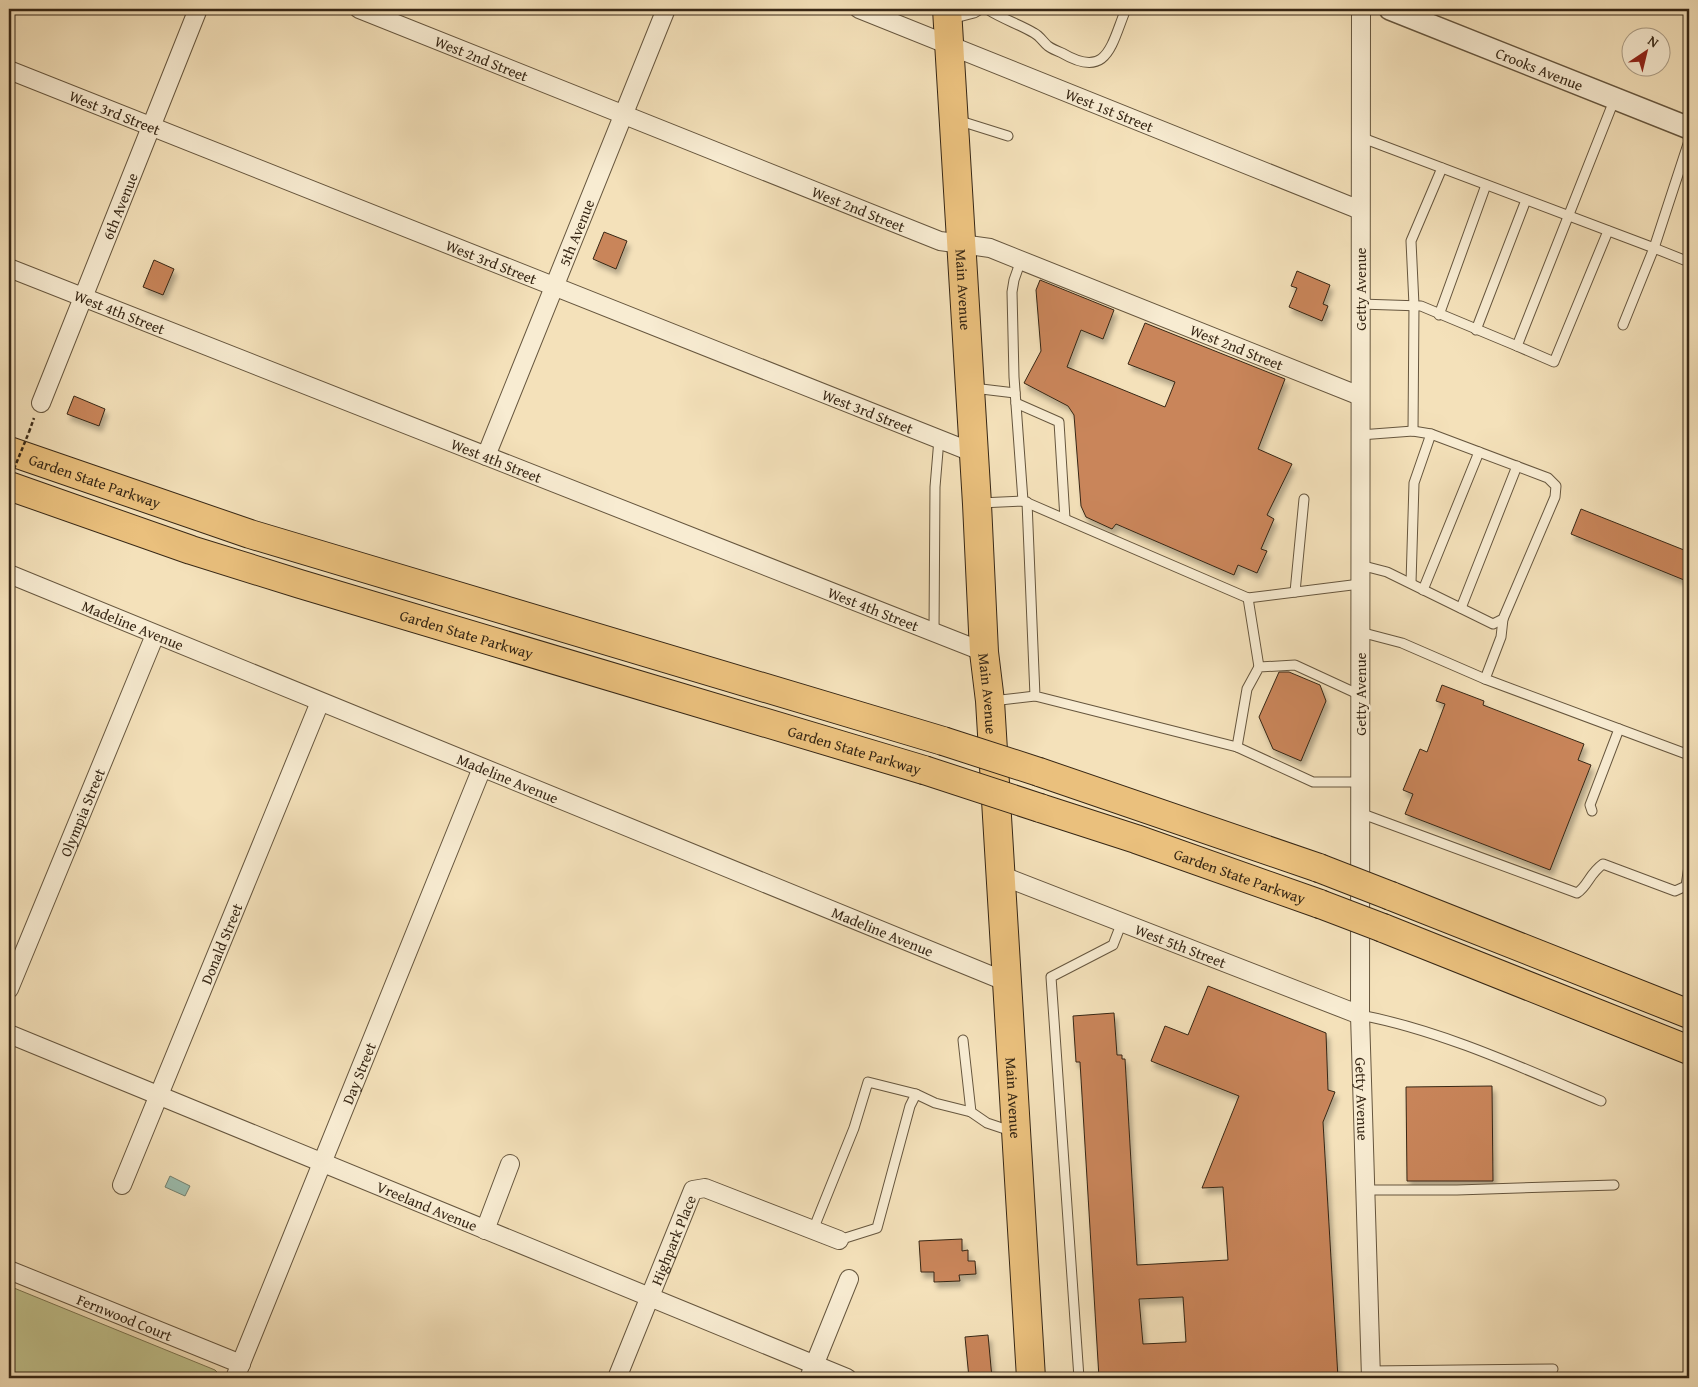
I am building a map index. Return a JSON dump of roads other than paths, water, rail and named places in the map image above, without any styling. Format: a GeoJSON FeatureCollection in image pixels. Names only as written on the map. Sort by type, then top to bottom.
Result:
{"type":"FeatureCollection","features":[{"type":"Feature","properties":{"kind":"main road","name":"Main Avenue"},"geometry":{"type":"LineString","coordinates":[[948,25],[978,504],[984,652],[990,701],[1031,1378]]}},
{"type":"Feature","properties":{"kind":"main road","name":"Garden State Parkway"},"geometry":{"type":"LineString","coordinates":[[9,451],[250,534],[943,741],[1039,772],[1319,868],[1684,1012]]}},
{"type":"Feature","properties":{"kind":"main road","name":"Garden State Parkway"},"geometry":{"type":"LineString","coordinates":[[9,486],[191,550],[924,770],[1145,842],[1383,928],[1683,1048]]}},
{"type":"Feature","properties":{"kind":"street","name":"6th Avenue"},"geometry":{"type":"LineString","coordinates":[[40,403],[198,9]]}},
{"type":"Feature","properties":{"kind":"street","name":"West 2nd Street"},"geometry":{"type":"LineString","coordinates":[[360,9],[940,241],[990,248],[1360,396]]}},
{"type":"Feature","properties":{"kind":"street","name":"5th Avenue"},"geometry":{"type":"LineString","coordinates":[[486,456],[666,9]]}},
{"type":"Feature","properties":{"kind":"street","name":"West 1st Street"},"geometry":{"type":"LineString","coordinates":[[859,9],[948,25],[1360,210]]}},
{"type":"Feature","properties":{"kind":"street","name":"Getty Avenue"},"geometry":{"type":"LineString","coordinates":[[1361,9],[1360,1015],[1371,1375]]}},
{"type":"Feature","properties":{"kind":"street","name":"Crooks Avenue"},"geometry":{"type":"LineString","coordinates":[[1390,9],[1689,128]]}},
{"type":"Feature","properties":{"kind":"street","name":"West 3rd Street"},"geometry":{"type":"LineString","coordinates":[[9,70],[974,453]]}},
{"type":"Feature","properties":{"kind":"street","name":"West 4th Street"},"geometry":{"type":"LineString","coordinates":[[9,268],[984,652]]}},
{"type":"Feature","properties":{"kind":"street","name":"Madeline Avenue"},"geometry":{"type":"LineString","coordinates":[[9,574],[1007,982]]}},
{"type":"Feature","properties":{"kind":"street","name":"Olympia Street"},"geometry":{"type":"LineString","coordinates":[[9,989],[155,635]]}},
{"type":"Feature","properties":{"kind":"street","name":"Donald Street"},"geometry":{"type":"LineString","coordinates":[[122,1185],[320,702]]}},
{"type":"Feature","properties":{"kind":"street","name":"Day Street"},"geometry":{"type":"LineString","coordinates":[[238,1371],[324,1164],[482,768]]}},
{"type":"Feature","properties":{"kind":"street","name":"West 5th Street"},"geometry":{"type":"LineString","coordinates":[[1000,875],[1360,1015]]}},
{"type":"Feature","properties":{"kind":"street","name":"Vreeland Avenue"},"geometry":{"type":"LineString","coordinates":[[9,1034],[650,1298],[811,1372],[847,1378]]}},
{"type":"Feature","properties":{"kind":"street"},"geometry":{"type":"LineString","coordinates":[[485,1230],[510,1164]]}},
{"type":"Feature","properties":{"kind":"street","name":"Highpark Place"},"geometry":{"type":"LineString","coordinates":[[617,1378],[694,1190],[705,1188],[838,1240]]}},
{"type":"Feature","properties":{"kind":"street","name":"Fernwood Court"},"geometry":{"type":"LineString","coordinates":[[9,1270],[238,1371]]}},
{"type":"Feature","properties":{"kind":"street"},"geometry":{"type":"LineString","coordinates":[[811,1372],[849,1279]]}},
{"type":"Feature","properties":{"kind":"lane"},"geometry":{"type":"LineString","coordinates":[[948,25],[981,9]]}},
{"type":"Feature","properties":{"kind":"lane"},"geometry":{"type":"LineString","coordinates":[[986,9],[1002,19],[1035,33],[1048,46],[1075,62],[1088,64],[1100,60],[1109,48],[1126,9]]}},
{"type":"Feature","properties":{"kind":"lane"},"geometry":{"type":"LineString","coordinates":[[1517,346],[1614,98]]}},
{"type":"Feature","properties":{"kind":"lane"},"geometry":{"type":"LineString","coordinates":[[954,120],[1008,136]]}},
{"type":"Feature","properties":{"kind":"lane"},"geometry":{"type":"LineString","coordinates":[[1360,137],[1689,262]]}},
{"type":"Feature","properties":{"kind":"lane"},"geometry":{"type":"LineString","coordinates":[[1623,325],[1654,248],[1689,141]]}},
{"type":"Feature","properties":{"kind":"lane"},"geometry":{"type":"LineString","coordinates":[[1413,431],[1414,306],[1410,241],[1442,168]]}},
{"type":"Feature","properties":{"kind":"lane"},"geometry":{"type":"LineString","coordinates":[[1439,315],[1486,185]]}},
{"type":"Feature","properties":{"kind":"lane"},"geometry":{"type":"LineString","coordinates":[[1476,330],[1526,200]]}},
{"type":"Feature","properties":{"kind":"lane"},"geometry":{"type":"LineString","coordinates":[[1360,304],[1414,306],[1554,362],[1608,231]]}},
{"type":"Feature","properties":{"kind":"lane"},"geometry":{"type":"LineString","coordinates":[[1021,260],[1012,292],[1016,398],[1025,501],[1035,696]]}},
{"type":"Feature","properties":{"kind":"lane"},"geometry":{"type":"LineString","coordinates":[[970,387],[1016,398],[1059,422],[1065,519]]}},
{"type":"Feature","properties":{"kind":"lane"},"geometry":{"type":"LineString","coordinates":[[1360,435],[1413,431],[1431,434],[1548,478],[1556,486],[1555,498],[1503,619],[1501,637],[1485,680]]}},
{"type":"Feature","properties":{"kind":"lane"},"geometry":{"type":"LineString","coordinates":[[1412,584],[1414,483],[1431,434]]}},
{"type":"Feature","properties":{"kind":"lane"},"geometry":{"type":"LineString","coordinates":[[934,632],[935,487],[938,439]]}},
{"type":"Feature","properties":{"kind":"lane"},"geometry":{"type":"LineString","coordinates":[[1423,590],[1479,452]]}},
{"type":"Feature","properties":{"kind":"lane"},"geometry":{"type":"LineString","coordinates":[[1461,608],[1517,466]]}},
{"type":"Feature","properties":{"kind":"lane"},"geometry":{"type":"LineString","coordinates":[[1295,592],[1304,499]]}},
{"type":"Feature","properties":{"kind":"lane"},"geometry":{"type":"LineString","coordinates":[[978,504],[1025,501],[1248,598],[1360,584]]}},
{"type":"Feature","properties":{"kind":"lane"},"geometry":{"type":"LineString","coordinates":[[1360,565],[1387,572],[1492,624],[1503,619]]}},
{"type":"Feature","properties":{"kind":"lane"},"geometry":{"type":"LineString","coordinates":[[1237,746],[1248,688],[1259,667],[1248,598]]}},
{"type":"Feature","properties":{"kind":"lane"},"geometry":{"type":"LineString","coordinates":[[1360,632],[1402,643],[1485,680],[1689,755]]}},
{"type":"Feature","properties":{"kind":"lane"},"geometry":{"type":"LineString","coordinates":[[1259,667],[1295,665],[1360,695]]}},
{"type":"Feature","properties":{"kind":"lane"},"geometry":{"type":"LineString","coordinates":[[990,701],[1035,696],[1237,746],[1313,782],[1360,782]]}},
{"type":"Feature","properties":{"kind":"lane"},"geometry":{"type":"LineString","coordinates":[[1592,812],[1590,805],[1619,729]]}},
{"type":"Feature","properties":{"kind":"lane"},"geometry":{"type":"LineString","coordinates":[[1360,814],[1577,893],[1584,889],[1588,878],[1603,864],[1675,891],[1686,886],[1689,866]]}},
{"type":"Feature","properties":{"kind":"lane"},"geometry":{"type":"LineString","coordinates":[[1079,1378],[1051,977],[1113,945],[1122,922]]}},
{"type":"Feature","properties":{"kind":"lane"},"geometry":{"type":"LineString","coordinates":[[1360,1015],[1392,1021],[1449,1041],[1600,1101]]}},
{"type":"Feature","properties":{"kind":"lane"},"geometry":{"type":"LineString","coordinates":[[963,1040],[971,1112]]}},
{"type":"Feature","properties":{"kind":"lane"},"geometry":{"type":"LineString","coordinates":[[813,1230],[854,1128],[868,1082],[916,1094],[936,1103],[971,1112],[986,1123],[1016,1133]]}},
{"type":"Feature","properties":{"kind":"lane"},"geometry":{"type":"LineString","coordinates":[[838,1240],[876,1228],[910,1106],[916,1094]]}},
{"type":"Feature","properties":{"kind":"lane"},"geometry":{"type":"LineString","coordinates":[[1364,1190],[1457,1190],[1614,1184]]}},
{"type":"Feature","properties":{"kind":"lane"},"geometry":{"type":"LineString","coordinates":[[1371,1375],[1553,1369]]}}]}
